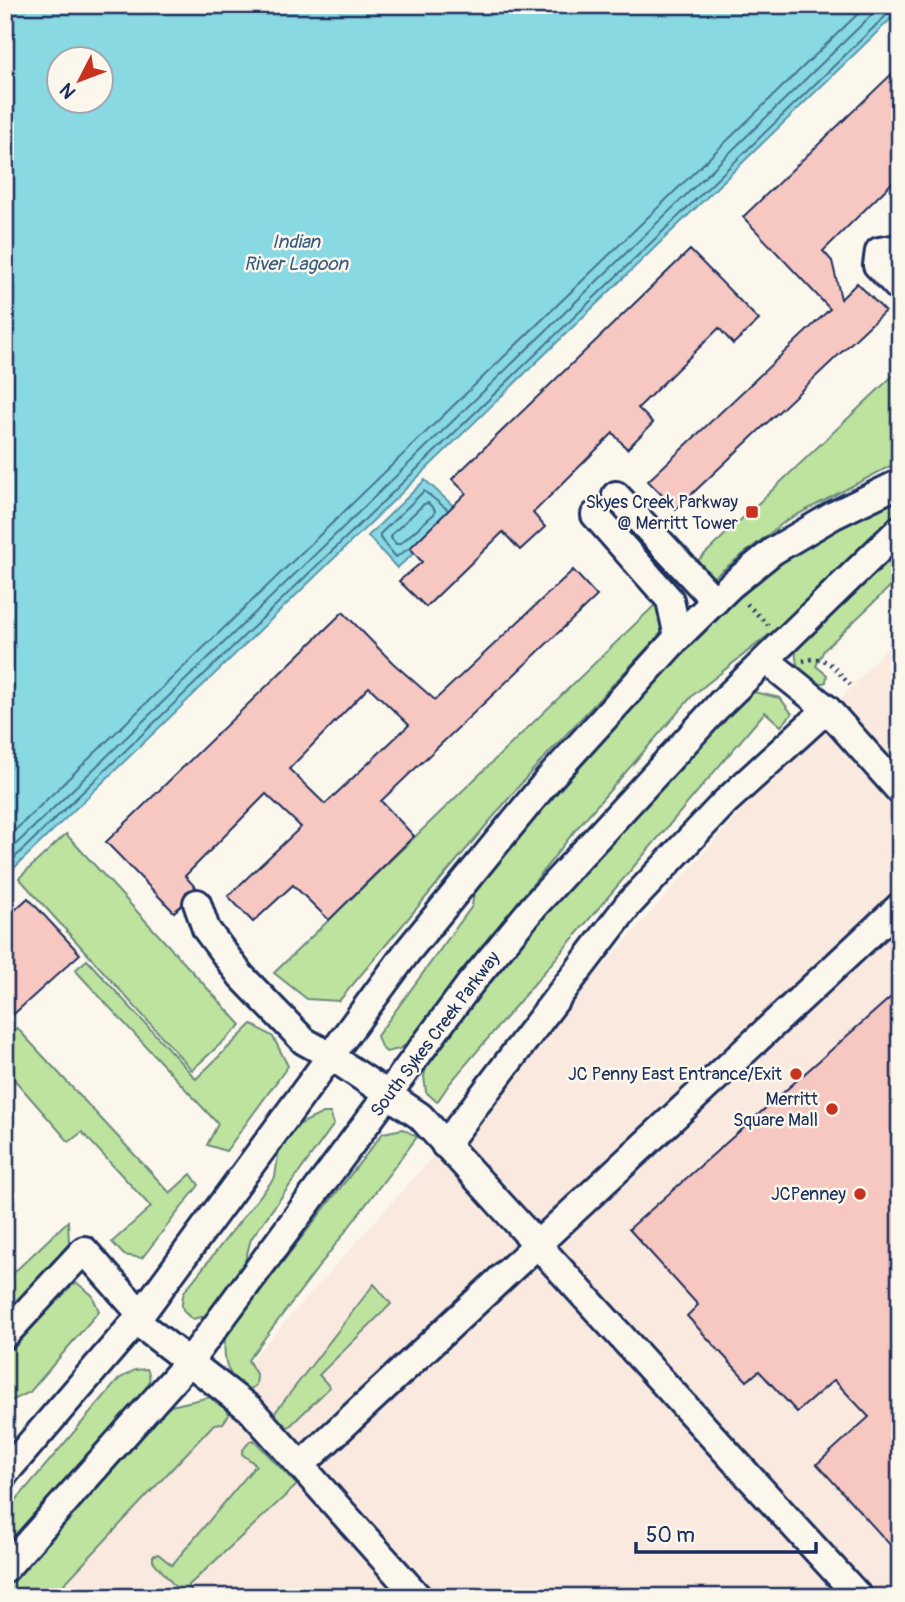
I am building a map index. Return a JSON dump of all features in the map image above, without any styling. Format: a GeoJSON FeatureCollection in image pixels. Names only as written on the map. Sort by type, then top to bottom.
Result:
{"type":"FeatureCollection","features":[{"type":"Feature","properties":{"kind":"street"},"geometry":{"type":"LineString","coordinates":[[884,251],[877,265],[900,289]]}},
{"type":"Feature","properties":{"kind":"street"},"geometry":{"type":"LineString","coordinates":[[5,1474],[138,1318],[407,951],[547,780],[722,593],[773,551],[834,515],[900,483]]}},
{"type":"Feature","properties":{"kind":"street"},"geometry":{"type":"LineString","coordinates":[[616,495],[722,593]]}},
{"type":"Feature","properties":{"kind":"street"},"geometry":{"type":"LineString","coordinates":[[595,515],[670,600],[678,637]]}},
{"type":"Feature","properties":{"kind":"street","name":"South Sykes Creek Parkway"},"geometry":{"type":"LineString","coordinates":[[5,1569],[189,1362],[470,984],[535,905],[720,704],[900,529]]}},
{"type":"Feature","properties":{"kind":"street"},"geometry":{"type":"LineString","coordinates":[[775,651],[900,791]]}},
{"type":"Feature","properties":{"kind":"street"},"geometry":{"type":"LineString","coordinates":[[445,1145],[628,905],[724,803],[827,709]]}},
{"type":"Feature","properties":{"kind":"street"},"geometry":{"type":"LineString","coordinates":[[197,903],[206,929],[231,965],[304,1041],[420,1116],[859,1597]]}},
{"type":"Feature","properties":{"kind":"street"},"geometry":{"type":"LineString","coordinates":[[301,1465],[900,906]]}},
{"type":"Feature","properties":{"kind":"street"},"geometry":{"type":"LineString","coordinates":[[5,1335],[84,1250],[138,1318],[250,1409],[418,1597]]}},
{"type":"Feature","properties":{"kind":"path"},"geometry":{"type":"LineString","coordinates":[[722,593],[775,651],[802,661],[816,657],[825,660],[850,685]]}},
{"type":"Feature","properties":{"kind":"shaded area"},"geometry":{"type":"Polygon","coordinates":[[[900,633],[900,1597],[35,1597],[236,1377],[900,633]]]}},
{"type":"Feature","properties":{"kind":"green space"},"geometry":{"type":"Polygon","coordinates":[[[900,369],[900,461],[787,520],[706,583],[691,567],[900,369]]]}},
{"type":"Feature","properties":{"kind":"green space"},"geometry":{"type":"Polygon","coordinates":[[[900,496],[900,513],[796,613],[693,695],[577,828],[407,1044],[386,1052],[377,1036],[472,906],[475,885],[676,660],[759,578],[844,523],[900,496]]]}},
{"type":"Feature","properties":{"kind":"green space"},"geometry":{"type":"Polygon","coordinates":[[[900,537],[900,577],[824,650],[816,666],[827,675],[826,682],[818,685],[811,681],[798,667],[797,640],[900,537]]]}},
{"type":"Feature","properties":{"kind":"green space"},"geometry":{"type":"Polygon","coordinates":[[[659,601],[664,630],[530,773],[339,1001],[307,999],[274,973],[659,601]]]}},
{"type":"Feature","properties":{"kind":"green space"},"geometry":{"type":"Polygon","coordinates":[[[754,692],[780,698],[792,714],[781,726],[765,712],[450,1083],[437,1102],[426,1092],[424,1076],[427,1064],[489,979],[601,843],[744,697],[754,692]]]}},
{"type":"Feature","properties":{"kind":"green space"},"geometry":{"type":"Polygon","coordinates":[[[66,834],[241,1025],[192,1070],[19,878],[66,834]]]}},
{"type":"Feature","properties":{"kind":"green space"},"geometry":{"type":"Polygon","coordinates":[[[87,960],[196,1079],[252,1024],[273,1037],[288,1066],[226,1151],[207,1145],[218,1124],[75,970],[87,960]]]}},
{"type":"Feature","properties":{"kind":"green space"},"geometry":{"type":"Polygon","coordinates":[[[17,1028],[170,1193],[191,1174],[199,1185],[142,1258],[124,1255],[112,1242],[151,1207],[82,1132],[69,1142],[5,1069],[5,1039],[17,1028]]]}},
{"type":"Feature","properties":{"kind":"green space"},"geometry":{"type":"Polygon","coordinates":[[[323,1113],[330,1113],[334,1124],[251,1239],[242,1272],[205,1316],[193,1319],[182,1308],[184,1292],[275,1177],[279,1150],[292,1128],[323,1113]]]}},
{"type":"Feature","properties":{"kind":"green space"},"geometry":{"type":"Polygon","coordinates":[[[403,1129],[417,1137],[248,1360],[257,1376],[256,1385],[249,1390],[241,1386],[228,1368],[225,1336],[383,1133],[403,1129]]]}},
{"type":"Feature","properties":{"kind":"green space"},"geometry":{"type":"Polygon","coordinates":[[[68,1221],[69,1244],[5,1315],[5,1281],[68,1221]]]}},
{"type":"Feature","properties":{"kind":"green space"},"geometry":{"type":"Polygon","coordinates":[[[77,1283],[92,1295],[99,1311],[30,1392],[5,1404],[5,1353],[62,1288],[77,1283]]]}},
{"type":"Feature","properties":{"kind":"green space"},"geometry":{"type":"Polygon","coordinates":[[[374,1284],[391,1304],[319,1375],[330,1387],[290,1426],[281,1428],[272,1419],[274,1414],[374,1284]]]}},
{"type":"Feature","properties":{"kind":"green space"},"geometry":{"type":"Polygon","coordinates":[[[147,1369],[149,1381],[139,1401],[5,1550],[5,1513],[119,1379],[135,1370],[147,1369]]]}},
{"type":"Feature","properties":{"kind":"green space"},"geometry":{"type":"Polygon","coordinates":[[[210,1397],[228,1411],[229,1415],[223,1423],[214,1424],[52,1597],[5,1597],[5,1587],[67,1522],[165,1411],[171,1406],[210,1397]]]}},
{"type":"Feature","properties":{"kind":"green space"},"geometry":{"type":"Polygon","coordinates":[[[254,1440],[297,1485],[188,1586],[196,1597],[184,1597],[153,1561],[153,1556],[158,1554],[172,1565],[256,1465],[242,1454],[250,1441],[254,1440]]]}},
{"type":"Feature","properties":{"kind":"water","name":"Indian River Lagoon"},"geometry":{"type":"Polygon","coordinates":[[[5,5],[900,5],[900,10],[5,877],[5,5]]]}},
{"type":"Feature","properties":{"kind":"water"},"geometry":{"type":"Polygon","coordinates":[[[425,480],[460,512],[397,568],[368,536],[425,480]]]}},
{"type":"Feature","properties":{"kind":"building"},"geometry":{"type":"Polygon","coordinates":[[[900,66],[900,175],[823,251],[832,261],[841,299],[857,283],[885,311],[676,509],[648,481],[830,309],[743,217],[900,66]]]}},
{"type":"Feature","properties":{"kind":"building"},"geometry":{"type":"Polygon","coordinates":[[[690,250],[759,320],[733,344],[719,328],[638,408],[653,423],[627,449],[613,433],[533,513],[545,527],[520,550],[503,532],[426,607],[399,581],[422,562],[410,548],[466,493],[452,479],[690,250]]]}},
{"type":"Feature","properties":{"kind":"building"},"geometry":{"type":"Polygon","coordinates":[[[573,570],[597,596],[381,801],[414,836],[329,920],[293,885],[253,922],[228,896],[301,827],[266,794],[185,876],[196,888],[186,892],[182,905],[174,912],[106,842],[343,612],[393,663],[435,700],[573,570]],[[369,687],[289,769],[325,804],[409,725],[369,687]]]}},
{"type":"Feature","properties":{"kind":"building"},"geometry":{"type":"Polygon","coordinates":[[[28,898],[80,954],[5,1022],[5,919],[28,898]]]}},
{"type":"Feature","properties":{"kind":"building","name":"Merritt Square Mall"},"geometry":{"type":"Polygon","coordinates":[[[900,989],[900,1556],[817,1464],[869,1417],[834,1380],[797,1412],[759,1371],[747,1381],[687,1316],[698,1305],[629,1229],[900,989]]]}},
{"type":"Feature","properties":{"kind":"place","name":"Skyes Creek Parkway @ Merritt Tower"},"geometry":{"type":"Point","coordinates":[752,512]}},
{"type":"Feature","properties":{"kind":"place","name":"JC Penny East Entrance/Exit"},"geometry":{"type":"Point","coordinates":[796,1074]}},
{"type":"Feature","properties":{"kind":"place","name":"Merritt Square Mall"},"geometry":{"type":"Point","coordinates":[832,1109]}},
{"type":"Feature","properties":{"kind":"place","name":"JCPenney"},"geometry":{"type":"Point","coordinates":[860,1194]}}]}
